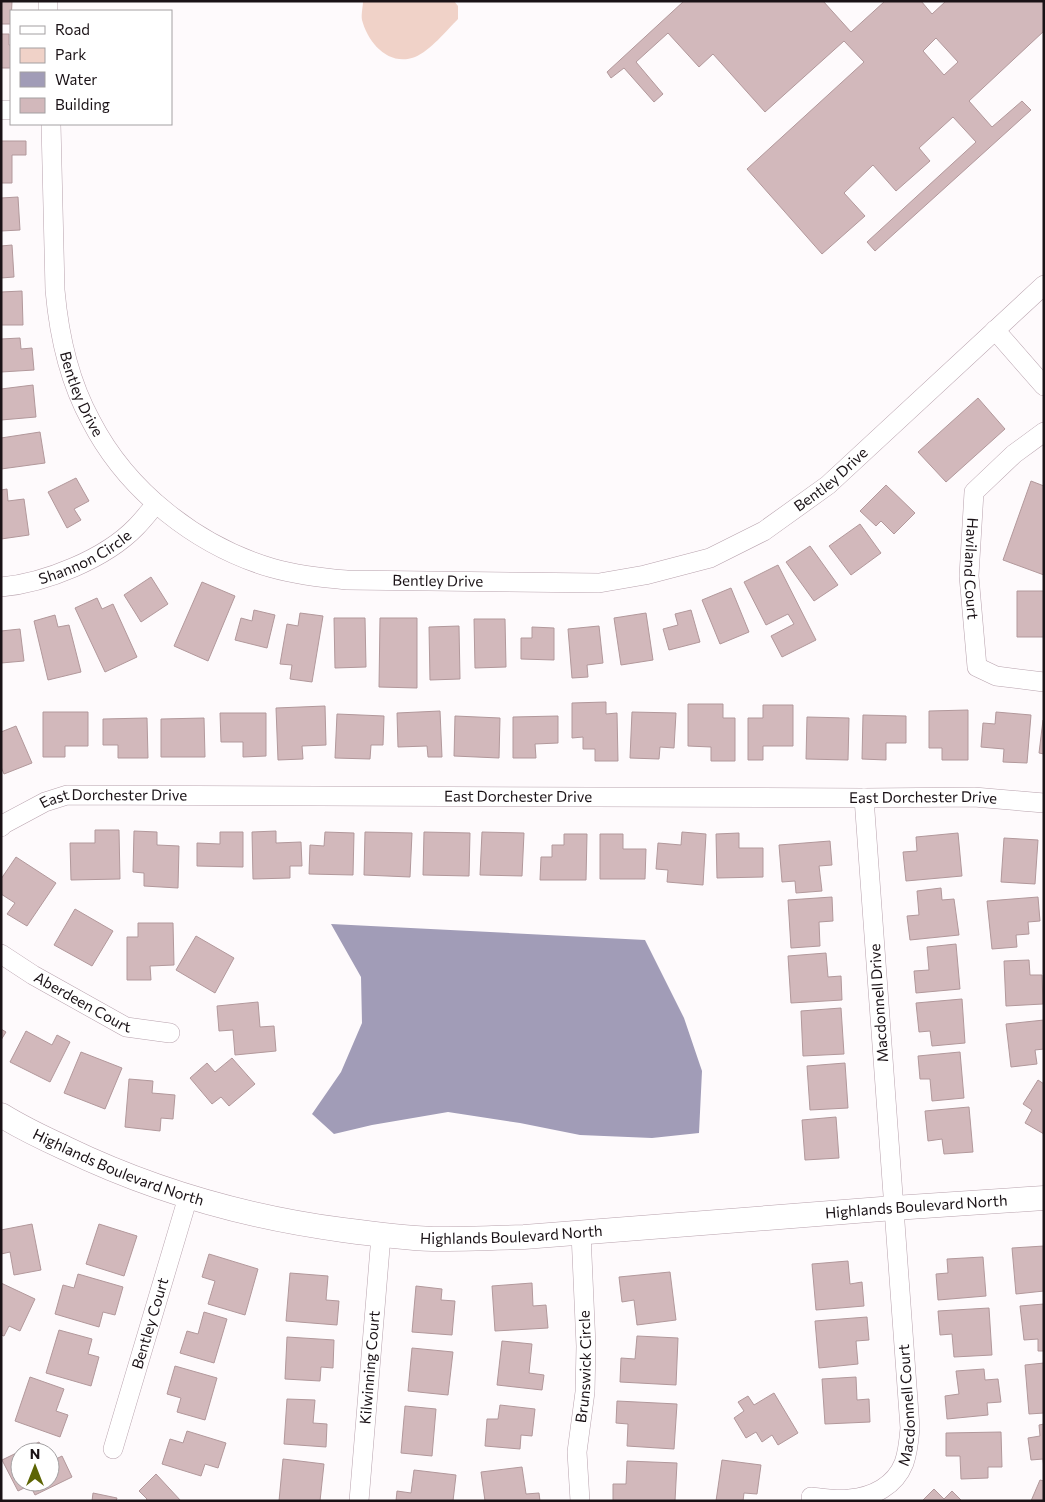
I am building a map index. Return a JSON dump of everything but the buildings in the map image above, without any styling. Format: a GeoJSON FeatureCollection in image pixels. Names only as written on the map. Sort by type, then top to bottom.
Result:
{"type":"FeatureCollection","features":[{"type":"Feature","properties":{"kind":"street","name":"Bentley Drive"},"geometry":{"type":"LineString","coordinates":[[51,125],[57,315],[66,358],[90,421],[128,475],[156,504],[176,521],[230,552],[271,568],[319,577],[347,580],[599,583],[645,575],[710,558],[764,531],[828,485],[1044,284]]}},
{"type":"Feature","properties":{"kind":"street"},"geometry":{"type":"LineString","coordinates":[[994,330],[1044,386]]}},
{"type":"Feature","properties":{"kind":"street","name":"Haviland Court"},"geometry":{"type":"LineString","coordinates":[[1044,432],[1014,454],[974,492],[969,576],[977,667],[996,676],[1044,682]]}},
{"type":"Feature","properties":{"kind":"street","name":"Shannon Circle"},"geometry":{"type":"LineString","coordinates":[[1,587],[49,577],[100,553],[116,544],[135,528],[156,504]]}},
{"type":"Feature","properties":{"kind":"street","name":"East Dorchester Drive"},"geometry":{"type":"LineString","coordinates":[[1,827],[45,802],[67,796],[974,798],[1044,803]]}},
{"type":"Feature","properties":{"kind":"street","name":"Macdonnell Drive"},"geometry":{"type":"LineString","coordinates":[[864,798],[894,1208]]}},
{"type":"Feature","properties":{"kind":"street","name":"Aberdeen Court"},"geometry":{"type":"LineString","coordinates":[[1,954],[33,975],[126,1027],[170,1033]]}},
{"type":"Feature","properties":{"kind":"street","name":"Highlands Boulevard North"},"geometry":{"type":"LineString","coordinates":[[1,1115],[84,1158],[131,1178],[188,1197],[236,1211],[309,1226],[382,1236],[432,1239],[486,1239],[1044,1198]]}},
{"type":"Feature","properties":{"kind":"street","name":"Bentley Court"},"geometry":{"type":"LineString","coordinates":[[113,1449],[188,1197]]}},
{"type":"Feature","properties":{"kind":"street","name":"Macdonnell Court"},"geometry":{"type":"LineString","coordinates":[[811,1497],[848,1500],[869,1495],[889,1486],[900,1473],[905,1461],[910,1428],[894,1208]]}},
{"type":"Feature","properties":{"kind":"street","name":"Brunswick Circle"},"geometry":{"type":"LineString","coordinates":[[580,1501],[577,1452],[585,1392],[586,1346],[581,1233]]}},
{"type":"Feature","properties":{"kind":"street","name":"Kilwinning Court"},"geometry":{"type":"LineString","coordinates":[[359,1501],[382,1236]]}},
{"type":"Feature","properties":{"kind":"green space"},"geometry":{"type":"Polygon","coordinates":[[[363,1],[454,1],[458,6],[458,19],[438,40],[421,54],[406,59],[397,59],[381,51],[369,37],[362,20],[363,1]]]}},
{"type":"Feature","properties":{"kind":"water"},"geometry":{"type":"Polygon","coordinates":[[[331,924],[645,940],[684,1018],[702,1071],[699,1133],[652,1138],[580,1135],[520,1123],[448,1112],[372,1125],[334,1134],[312,1114],[341,1072],[362,1023],[361,977],[331,924]]]}}]}
